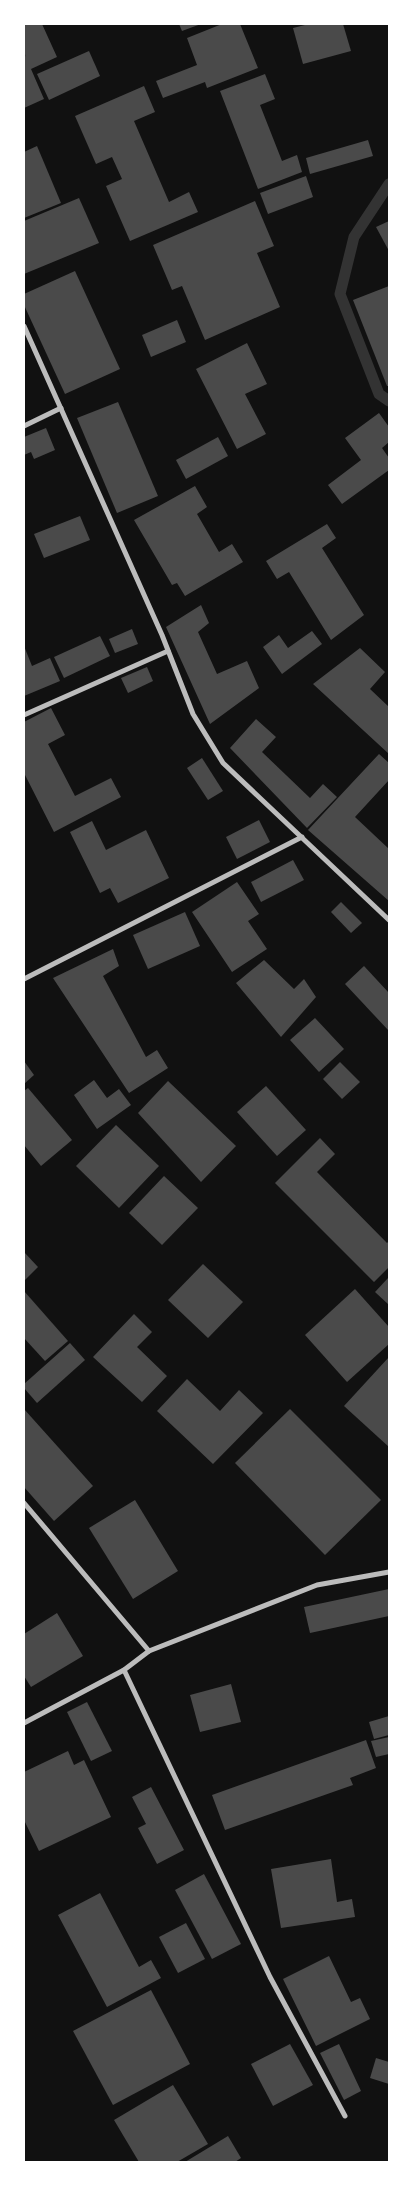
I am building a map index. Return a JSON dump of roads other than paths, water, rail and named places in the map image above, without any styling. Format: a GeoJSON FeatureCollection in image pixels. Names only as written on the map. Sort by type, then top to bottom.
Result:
{"type":"FeatureCollection","features":[{"type":"Feature","properties":{"kind":"street"},"geometry":{"type":"LineString","coordinates":[[24,326],[168,650],[193,714],[223,763],[389,920]]}},
{"type":"Feature","properties":{"kind":"street"},"geometry":{"type":"LineString","coordinates":[[24,426],[61,408]]}},
{"type":"Feature","properties":{"kind":"street"},"geometry":{"type":"LineString","coordinates":[[24,715],[168,650]]}},
{"type":"Feature","properties":{"kind":"street"},"geometry":{"type":"LineString","coordinates":[[24,979],[302,837]]}},
{"type":"Feature","properties":{"kind":"street"},"geometry":{"type":"LineString","coordinates":[[24,1503],[150,1651]]}},
{"type":"Feature","properties":{"kind":"street"},"geometry":{"type":"LineString","coordinates":[[24,1723],[124,1670],[150,1651],[317,1585],[389,1572]]}},
{"type":"Feature","properties":{"kind":"street"},"geometry":{"type":"LineString","coordinates":[[124,1670],[270,1977],[344,2116]]}},
{"type":"Feature","properties":{"kind":"waterway"},"geometry":{"type":"LineString","coordinates":[[389,184],[354,237],[340,294],[379,394],[389,401]]}}]}
